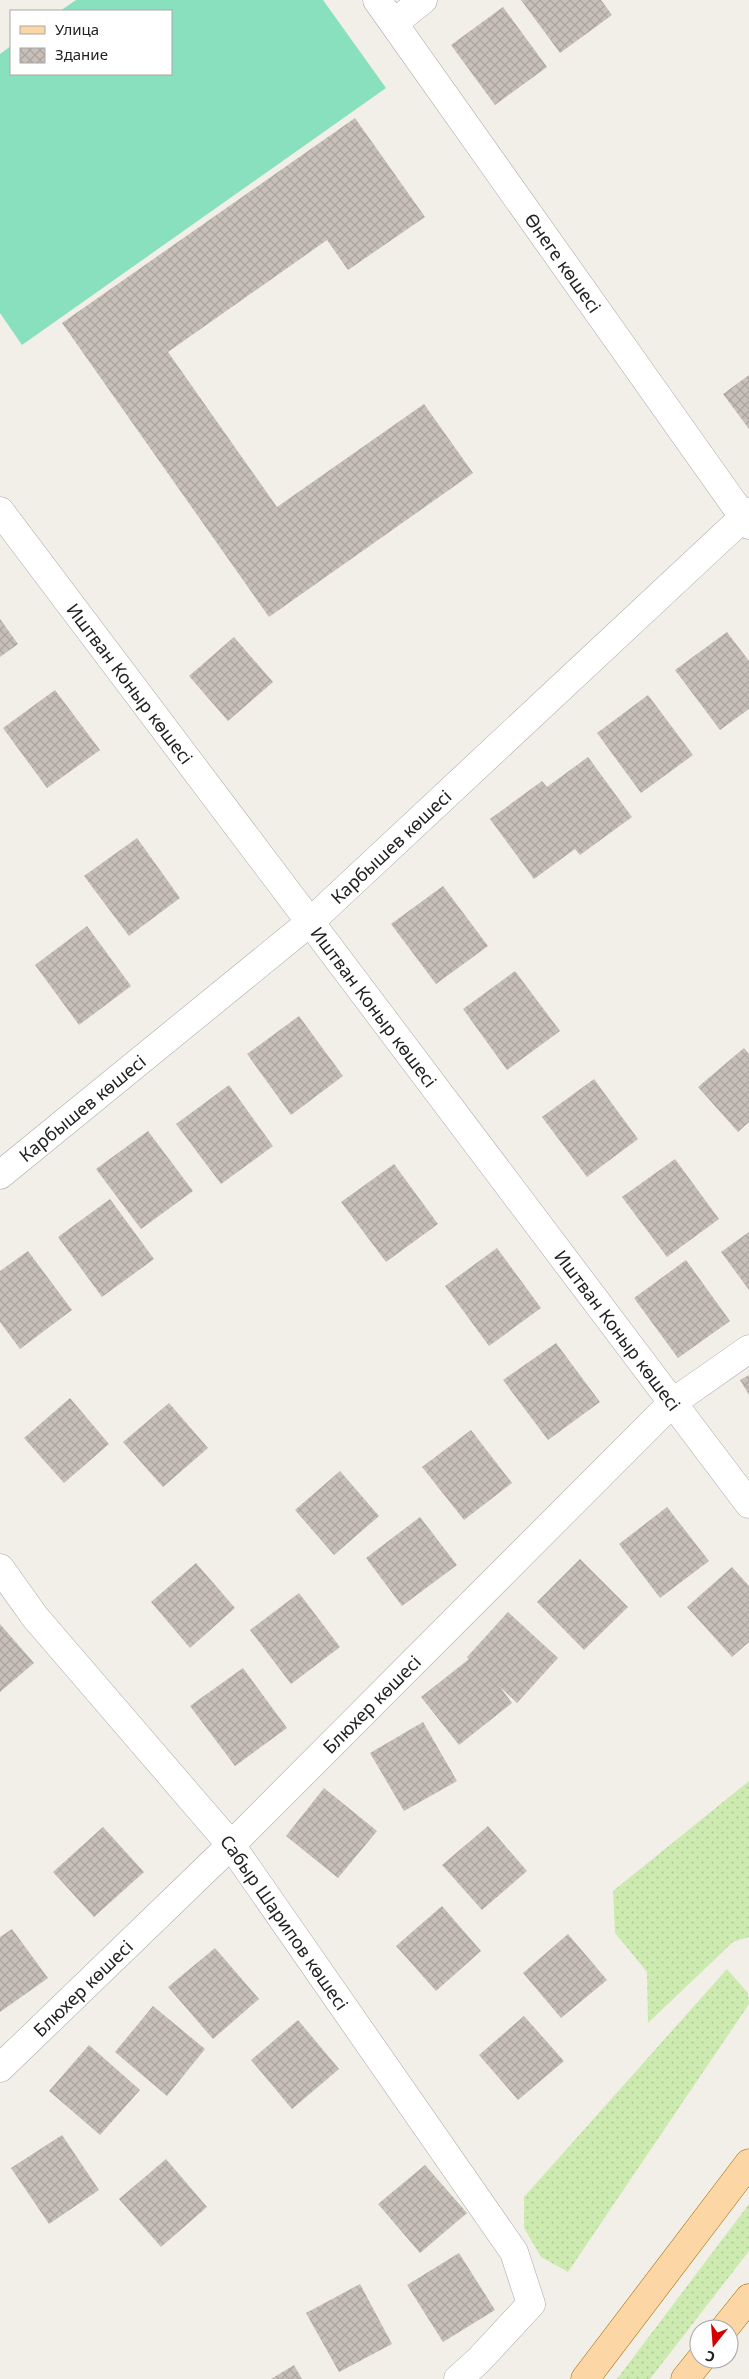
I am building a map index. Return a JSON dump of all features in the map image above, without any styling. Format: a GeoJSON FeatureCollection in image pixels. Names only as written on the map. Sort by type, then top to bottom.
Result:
{"type":"FeatureCollection","features":[{"type":"Feature","properties":{"kind":"main road"},"geometry":{"type":"LineString","coordinates":[[585,2379],[749,2163]]}},
{"type":"Feature","properties":{"kind":"main road"},"geometry":{"type":"LineString","coordinates":[[732,2319],[749,2298]]}},
{"type":"Feature","properties":{"kind":"main road"},"geometry":{"type":"LineString","coordinates":[[685,2379],[693,2369]]}},
{"type":"Feature","properties":{"kind":"street","name":"Өнеге көшесі"},"geometry":{"type":"LineString","coordinates":[[377,0],[747,518]]}},
{"type":"Feature","properties":{"kind":"street"},"geometry":{"type":"LineString","coordinates":[[394,23],[423,0]]}},
{"type":"Feature","properties":{"kind":"street","name":"Иштван Коныр көшесі"},"geometry":{"type":"LineString","coordinates":[[0,511],[749,1504]]}},
{"type":"Feature","properties":{"kind":"street","name":"Карбышев көшесі"},"geometry":{"type":"LineString","coordinates":[[0,1175],[309,923],[747,518]]}},
{"type":"Feature","properties":{"kind":"street","name":"Блюхер көшесі"},"geometry":{"type":"LineString","coordinates":[[0,2068],[230,1845],[672,1403],[749,1349]]}},
{"type":"Feature","properties":{"kind":"street","name":"Сабыр Шарипов көшесі"},"geometry":{"type":"LineString","coordinates":[[0,1568],[35,1616],[230,1845],[514,2252],[531,2304],[478,2361],[458,2379]]}},
{"type":"Feature","properties":{"kind":"green space"},"geometry":{"type":"Polygon","coordinates":[[[76,0],[323,0],[386,88],[22,345],[0,313],[0,54],[10,47],[10,75],[172,75],[172,10],[61,10],[76,0]]]}},
{"type":"Feature","properties":{"kind":"green space"},"geometry":{"type":"Polygon","coordinates":[[[749,1781],[749,1937],[733,1942],[648,2023],[647,1972],[615,1933],[613,1891],[749,1781]]]}},
{"type":"Feature","properties":{"kind":"green space"},"geometry":{"type":"Polygon","coordinates":[[[727,1969],[748,1993],[749,2004],[568,2272],[541,2257],[524,2228],[524,2197],[727,1969]]]}},
{"type":"Feature","properties":{"kind":"green space"},"geometry":{"type":"Polygon","coordinates":[[[749,2204],[749,2251],[696,2319],[689,2319],[689,2329],[650,2379],[617,2379],[749,2204]]]}},
{"type":"Feature","properties":{"kind":"building"},"geometry":{"type":"Polygon","coordinates":[[[521,0],[601,0],[612,15],[560,53],[521,0]]]}},
{"type":"Feature","properties":{"kind":"building"},"geometry":{"type":"Polygon","coordinates":[[[503,7],[547,67],[495,105],[451,45],[503,7]]]}},
{"type":"Feature","properties":{"kind":"building"},"geometry":{"type":"Polygon","coordinates":[[[355,118],[425,217],[348,270],[327,240],[168,352],[277,507],[424,404],[473,473],[269,617],[62,323],[355,118]]]}},
{"type":"Feature","properties":{"kind":"building"},"geometry":{"type":"Polygon","coordinates":[[[749,375],[749,429],[723,394],[749,375]]]}},
{"type":"Feature","properties":{"kind":"building"},"geometry":{"type":"Polygon","coordinates":[[[0,619],[18,644],[0,657],[0,619]]]}},
{"type":"Feature","properties":{"kind":"building"},"geometry":{"type":"Polygon","coordinates":[[[727,632],[749,661],[749,709],[720,730],[675,670],[727,632]]]}},
{"type":"Feature","properties":{"kind":"building"},"geometry":{"type":"Polygon","coordinates":[[[234,637],[273,682],[228,721],[189,676],[234,637]]]}},
{"type":"Feature","properties":{"kind":"building"},"geometry":{"type":"Polygon","coordinates":[[[55,690],[100,750],[47,788],[3,728],[55,690]]]}},
{"type":"Feature","properties":{"kind":"building"},"geometry":{"type":"Polygon","coordinates":[[[648,695],[693,755],[641,793],[597,733],[648,695]]]}},
{"type":"Feature","properties":{"kind":"building"},"geometry":{"type":"Polygon","coordinates":[[[588,757],[632,817],[580,855],[575,849],[534,879],[490,819],[542,781],[547,787],[588,757]]]}},
{"type":"Feature","properties":{"kind":"building"},"geometry":{"type":"Polygon","coordinates":[[[137,838],[180,898],[129,936],[84,876],[137,838]]]}},
{"type":"Feature","properties":{"kind":"building"},"geometry":{"type":"Polygon","coordinates":[[[443,886],[488,946],[436,984],[391,924],[443,886]]]}},
{"type":"Feature","properties":{"kind":"building"},"geometry":{"type":"Polygon","coordinates":[[[87,926],[131,986],[79,1025],[35,965],[87,926]]]}},
{"type":"Feature","properties":{"kind":"building"},"geometry":{"type":"Polygon","coordinates":[[[515,971],[560,1031],[507,1070],[463,1009],[515,971]]]}},
{"type":"Feature","properties":{"kind":"building"},"geometry":{"type":"Polygon","coordinates":[[[299,1016],[343,1076],[291,1115],[247,1054],[299,1016]]]}},
{"type":"Feature","properties":{"kind":"building"},"geometry":{"type":"Polygon","coordinates":[[[744,1048],[749,1054],[749,1122],[738,1132],[698,1087],[744,1048]]]}},
{"type":"Feature","properties":{"kind":"building"},"geometry":{"type":"Polygon","coordinates":[[[594,1079],[638,1139],[587,1177],[542,1117],[594,1079]]]}},
{"type":"Feature","properties":{"kind":"building"},"geometry":{"type":"Polygon","coordinates":[[[229,1085],[273,1146],[221,1184],[176,1124],[229,1085]]]}},
{"type":"Feature","properties":{"kind":"building"},"geometry":{"type":"Polygon","coordinates":[[[148,1131],[193,1191],[141,1229],[96,1169],[148,1131]]]}},
{"type":"Feature","properties":{"kind":"building"},"geometry":{"type":"Polygon","coordinates":[[[675,1159],[719,1219],[667,1257],[622,1197],[675,1159]]]}},
{"type":"Feature","properties":{"kind":"building"},"geometry":{"type":"Polygon","coordinates":[[[394,1164],[438,1224],[386,1262],[341,1202],[394,1164]]]}},
{"type":"Feature","properties":{"kind":"building"},"geometry":{"type":"Polygon","coordinates":[[[110,1199],[154,1259],[102,1297],[58,1237],[110,1199]]]}},
{"type":"Feature","properties":{"kind":"building"},"geometry":{"type":"Polygon","coordinates":[[[749,1232],[749,1290],[721,1252],[749,1232]]]}},
{"type":"Feature","properties":{"kind":"building"},"geometry":{"type":"Polygon","coordinates":[[[497,1248],[541,1308],[489,1346],[445,1286],[497,1248]]]}},
{"type":"Feature","properties":{"kind":"building"},"geometry":{"type":"Polygon","coordinates":[[[28,1251],[72,1310],[20,1349],[0,1322],[0,1271],[28,1251]]]}},
{"type":"Feature","properties":{"kind":"building"},"geometry":{"type":"Polygon","coordinates":[[[686,1260],[730,1321],[678,1358],[634,1298],[686,1260]]]}},
{"type":"Feature","properties":{"kind":"building"},"geometry":{"type":"Polygon","coordinates":[[[556,1343],[600,1402],[548,1440],[503,1380],[556,1343]]]}},
{"type":"Feature","properties":{"kind":"building"},"geometry":{"type":"Polygon","coordinates":[[[749,1375],[749,1395],[740,1380],[749,1375]]]}},
{"type":"Feature","properties":{"kind":"building"},"geometry":{"type":"Polygon","coordinates":[[[70,1398],[109,1444],[64,1483],[24,1438],[70,1398]]]}},
{"type":"Feature","properties":{"kind":"building"},"geometry":{"type":"Polygon","coordinates":[[[169,1403],[208,1448],[163,1487],[123,1442],[169,1403]]]}},
{"type":"Feature","properties":{"kind":"building"},"geometry":{"type":"Polygon","coordinates":[[[471,1430],[512,1483],[464,1520],[422,1467],[471,1430]]]}},
{"type":"Feature","properties":{"kind":"building"},"geometry":{"type":"Polygon","coordinates":[[[340,1471],[379,1516],[334,1555],[295,1510],[340,1471]]]}},
{"type":"Feature","properties":{"kind":"building"},"geometry":{"type":"Polygon","coordinates":[[[667,1507],[709,1561],[660,1598],[619,1544],[667,1507]]]}},
{"type":"Feature","properties":{"kind":"building"},"geometry":{"type":"Polygon","coordinates":[[[420,1517],[457,1565],[402,1606],[366,1558],[420,1517]]]}},
{"type":"Feature","properties":{"kind":"building"},"geometry":{"type":"Polygon","coordinates":[[[580,1559],[628,1607],[584,1650],[537,1602],[580,1559]]]}},
{"type":"Feature","properties":{"kind":"building"},"geometry":{"type":"Polygon","coordinates":[[[196,1563],[235,1608],[190,1648],[151,1602],[196,1563]]]}},
{"type":"Feature","properties":{"kind":"building"},"geometry":{"type":"Polygon","coordinates":[[[732,1567],[749,1586],[749,1642],[732,1657],[687,1607],[732,1567]]]}},
{"type":"Feature","properties":{"kind":"building"},"geometry":{"type":"Polygon","coordinates":[[[299,1593],[340,1647],[291,1684],[250,1630],[299,1593]]]}},
{"type":"Feature","properties":{"kind":"building"},"geometry":{"type":"Polygon","coordinates":[[[508,1612],[558,1658],[517,1703],[500,1687],[512,1703],[459,1745],[421,1697],[469,1659],[467,1657],[508,1612]]]}},
{"type":"Feature","properties":{"kind":"building"},"geometry":{"type":"Polygon","coordinates":[[[0,1624],[34,1663],[0,1692],[0,1624]]]}},
{"type":"Feature","properties":{"kind":"building"},"geometry":{"type":"Polygon","coordinates":[[[243,1668],[287,1728],[235,1766],[190,1706],[243,1668]]]}},
{"type":"Feature","properties":{"kind":"building"},"geometry":{"type":"Polygon","coordinates":[[[423,1722],[457,1781],[404,1811],[370,1753],[423,1722]]]}},
{"type":"Feature","properties":{"kind":"building"},"geometry":{"type":"Polygon","coordinates":[[[324,1788],[377,1831],[338,1878],[286,1836],[324,1788]]]}},
{"type":"Feature","properties":{"kind":"building"},"geometry":{"type":"Polygon","coordinates":[[[488,1826],[527,1871],[482,1910],[442,1865],[488,1826]]]}},
{"type":"Feature","properties":{"kind":"building"},"geometry":{"type":"Polygon","coordinates":[[[103,1827],[144,1872],[94,1917],[53,1872],[103,1827]]]}},
{"type":"Feature","properties":{"kind":"building"},"geometry":{"type":"Polygon","coordinates":[[[442,1906],[481,1951],[436,1991],[396,1946],[442,1906]]]}},
{"type":"Feature","properties":{"kind":"building"},"geometry":{"type":"Polygon","coordinates":[[[12,1929],[48,1978],[0,2012],[0,1937],[12,1929]]]}},
{"type":"Feature","properties":{"kind":"building"},"geometry":{"type":"Polygon","coordinates":[[[568,1934],[607,1980],[561,2018],[523,1973],[568,1934]]]}},
{"type":"Feature","properties":{"kind":"building"},"geometry":{"type":"Polygon","coordinates":[[[215,1948],[259,1999],[213,2039],[168,1987],[215,1948]]]}},
{"type":"Feature","properties":{"kind":"building"},"geometry":{"type":"Polygon","coordinates":[[[153,2006],[205,2049],[167,2096],[115,2052],[153,2006]]]}},
{"type":"Feature","properties":{"kind":"building"},"geometry":{"type":"Polygon","coordinates":[[[524,2016],[564,2061],[518,2100],[479,2055],[524,2016]]]}},
{"type":"Feature","properties":{"kind":"building"},"geometry":{"type":"Polygon","coordinates":[[[298,2020],[339,2069],[292,2109],[251,2060],[298,2020]]]}},
{"type":"Feature","properties":{"kind":"building"},"geometry":{"type":"Polygon","coordinates":[[[89,2045],[140,2090],[100,2135],[49,2091],[89,2045]]]}},
{"type":"Feature","properties":{"kind":"building"},"geometry":{"type":"Polygon","coordinates":[[[62,2135],[99,2190],[49,2224],[11,2168],[62,2135]]]}},
{"type":"Feature","properties":{"kind":"building"},"geometry":{"type":"Polygon","coordinates":[[[166,2159],[207,2207],[161,2247],[119,2199],[166,2159]]]}},
{"type":"Feature","properties":{"kind":"building"},"geometry":{"type":"Polygon","coordinates":[[[425,2165],[467,2213],[420,2253],[378,2204],[425,2165]]]}},
{"type":"Feature","properties":{"kind":"building"},"geometry":{"type":"Polygon","coordinates":[[[459,2253],[495,2310],[443,2342],[407,2285],[459,2253]]]}},
{"type":"Feature","properties":{"kind":"building"},"geometry":{"type":"Polygon","coordinates":[[[360,2284],[392,2344],[339,2372],[306,2313],[360,2284]]]}},
{"type":"Feature","properties":{"kind":"building"},"geometry":{"type":"Polygon","coordinates":[[[294,2365],[302,2379],[271,2379],[294,2365]]]}}]}
